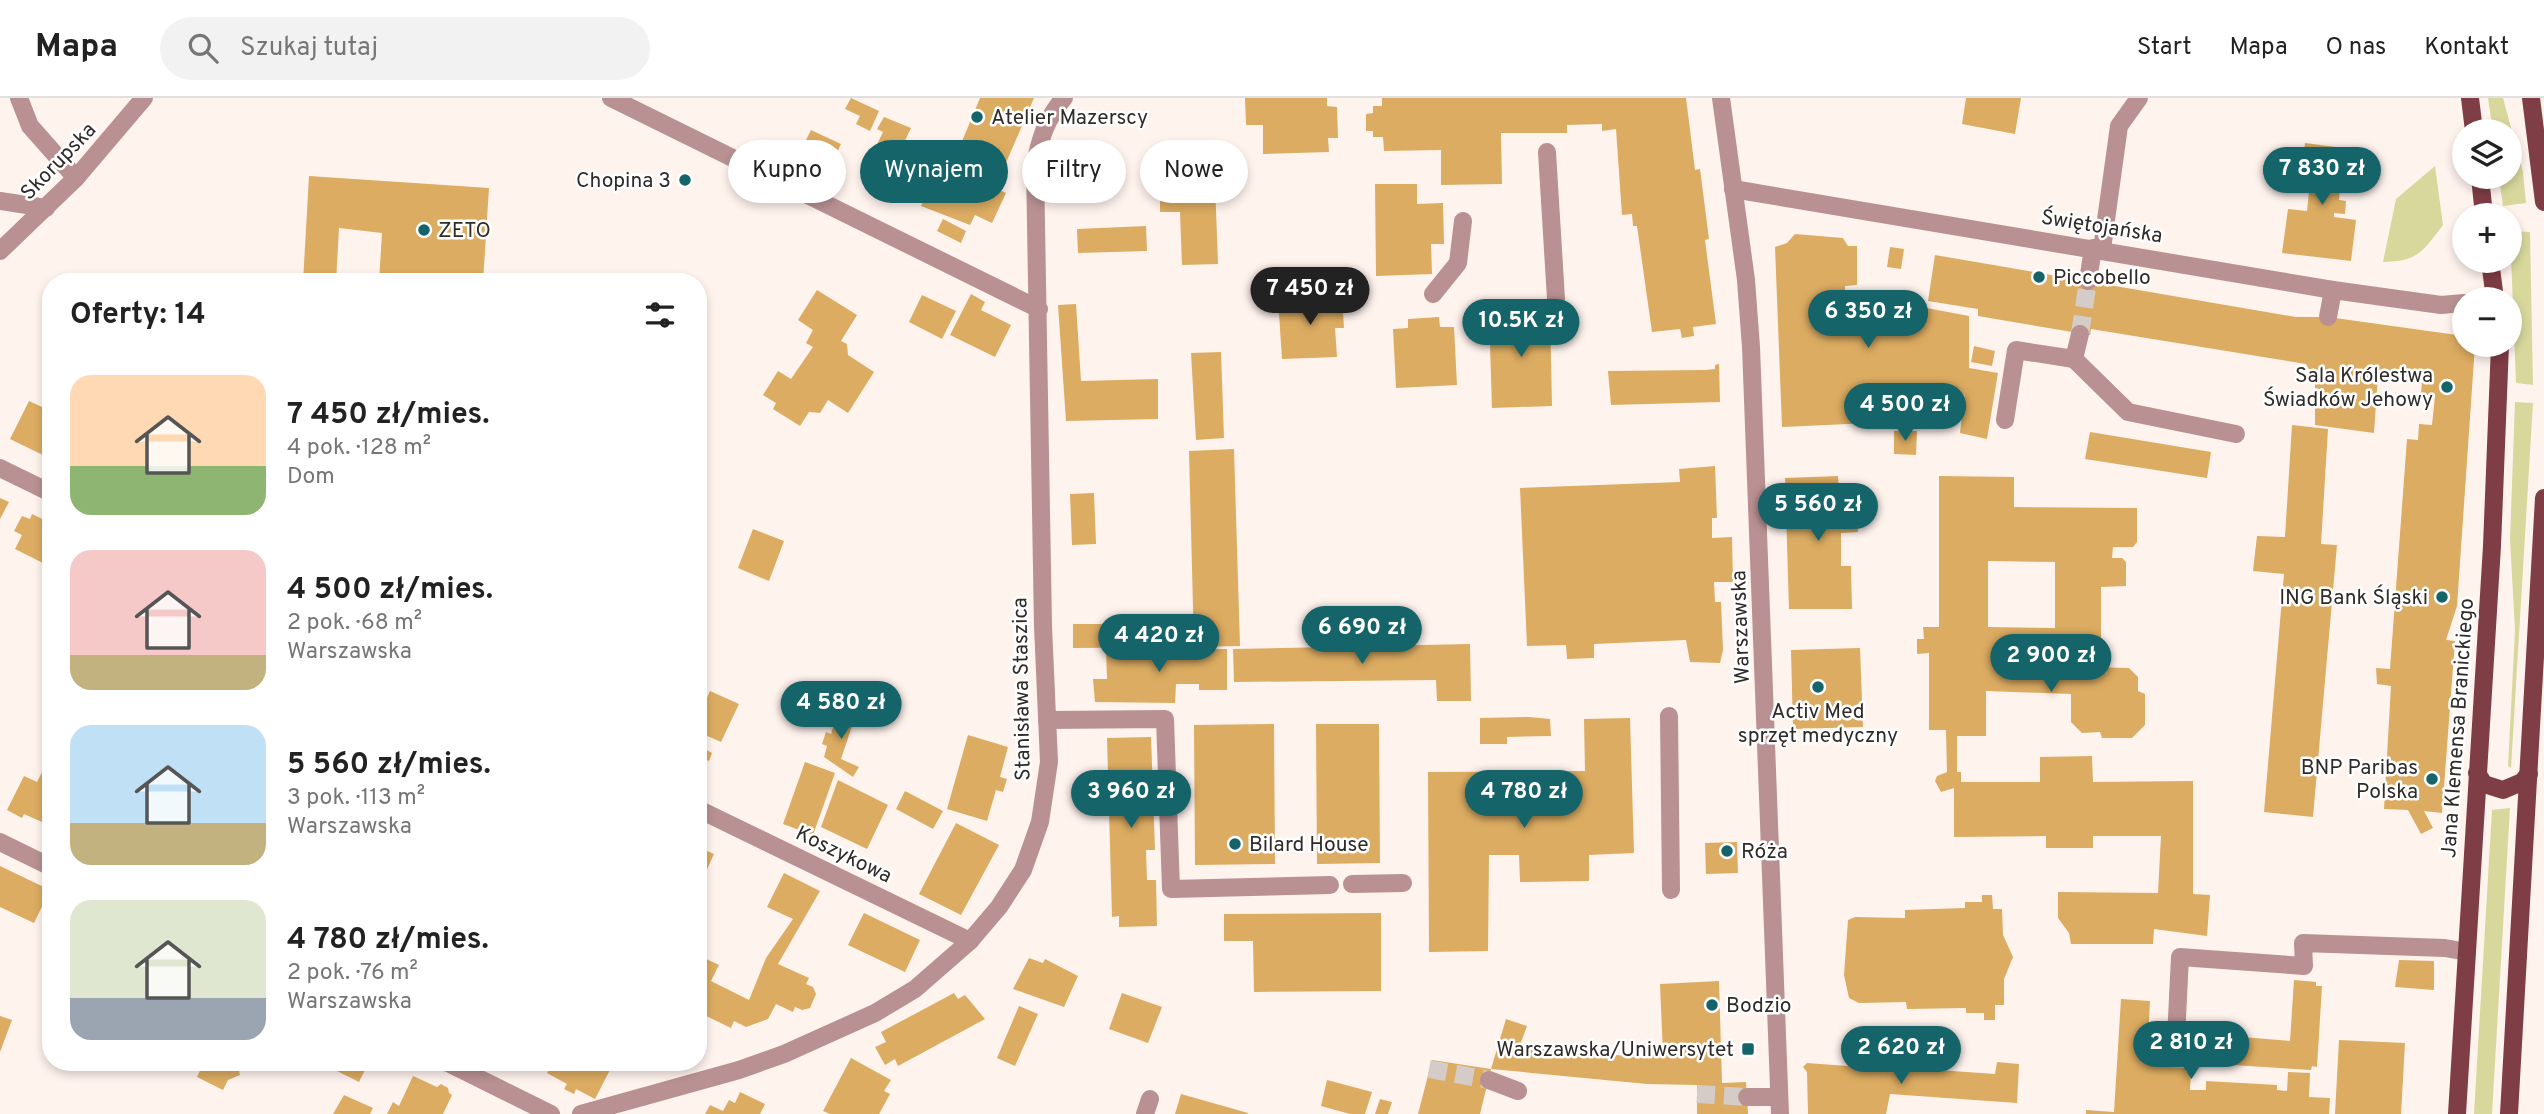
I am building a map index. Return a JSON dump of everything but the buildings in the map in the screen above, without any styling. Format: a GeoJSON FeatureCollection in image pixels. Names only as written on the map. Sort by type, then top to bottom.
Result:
{"type":"FeatureCollection","features":[{"type":"Feature","properties":{"kind":"main road"},"geometry":{"type":"LineString","coordinates":[[2470,98],[2473,119]]}},
{"type":"Feature","properties":{"kind":"main road"},"geometry":{"type":"LineString","coordinates":[[2531,98],[2544,202]]}},
{"type":"Feature","properties":{"kind":"main road","name":"Jana Klemensa Branickiego"},"geometry":{"type":"LineString","coordinates":[[2457,1114],[2496,469],[2500,357]]}},
{"type":"Feature","properties":{"kind":"main road"},"geometry":{"type":"LineString","coordinates":[[2509,1114],[2544,498]]}},
{"type":"Feature","properties":{"kind":"main road"},"geometry":{"type":"LineString","coordinates":[[2477,773],[2484,784],[2503,790],[2513,788],[2529,774]]}},
{"type":"Feature","properties":{"kind":"street","name":"Skorupska"},"geometry":{"type":"LineString","coordinates":[[0,251],[76,178],[144,98]]}},
{"type":"Feature","properties":{"kind":"street"},"geometry":{"type":"LineString","coordinates":[[611,98],[1039,309]]}},
{"type":"Feature","properties":{"kind":"street","name":"Stanisława Staszica"},"geometry":{"type":"LineString","coordinates":[[585,1114],[784,1054],[875,1013],[915,989],[970,941],[999,907],[1023,870],[1040,822],[1049,762],[1043,626],[1035,167],[1038,148],[1051,114],[1064,98]]}},
{"type":"Feature","properties":{"kind":"street","name":"Warszawska"},"geometry":{"type":"LineString","coordinates":[[1721,98],[1746,281],[1757,460],[1779,1105]]}},
{"type":"Feature","properties":{"kind":"street"},"geometry":{"type":"LineString","coordinates":[[2088,281],[2097,248],[2119,126],[2138,98]]}},
{"type":"Feature","properties":{"kind":"street"},"geometry":{"type":"LineString","coordinates":[[23,100],[30,126],[76,178]]}},
{"type":"Feature","properties":{"kind":"street"},"geometry":{"type":"LineString","coordinates":[[1547,152],[1556,299]]}},
{"type":"Feature","properties":{"kind":"street","name":"Świętojańska"},"geometry":{"type":"LineString","coordinates":[[1733,189],[2097,248],[2333,290],[2441,305],[2452,304]]}},
{"type":"Feature","properties":{"kind":"street"},"geometry":{"type":"LineString","coordinates":[[0,201],[46,208]]}},
{"type":"Feature","properties":{"kind":"street"},"geometry":{"type":"LineString","coordinates":[[1433,294],[1458,263],[1463,221]]}},
{"type":"Feature","properties":{"kind":"street"},"geometry":{"type":"LineString","coordinates":[[2328,317],[2333,290]]}},
{"type":"Feature","properties":{"kind":"street"},"geometry":{"type":"LineString","coordinates":[[2074,359],[2080,334]]}},
{"type":"Feature","properties":{"kind":"street"},"geometry":{"type":"LineString","coordinates":[[2005,421],[2016,350],[2074,359],[2128,412],[2236,434]]}},
{"type":"Feature","properties":{"kind":"street"},"geometry":{"type":"LineString","coordinates":[[0,468],[42,489]]}},
{"type":"Feature","properties":{"kind":"street"},"geometry":{"type":"LineString","coordinates":[[1669,716],[1671,890]]}},
{"type":"Feature","properties":{"kind":"street"},"geometry":{"type":"LineString","coordinates":[[1047,719],[1165,719],[1171,889],[1330,885]]}},
{"type":"Feature","properties":{"kind":"street","name":"Koszykowa"},"geometry":{"type":"LineString","coordinates":[[707,812],[970,941]]}},
{"type":"Feature","properties":{"kind":"street"},"geometry":{"type":"LineString","coordinates":[[0,842],[42,863]]}},
{"type":"Feature","properties":{"kind":"street"},"geometry":{"type":"LineString","coordinates":[[1352,884],[1402,883]]}},
{"type":"Feature","properties":{"kind":"street"},"geometry":{"type":"LineString","coordinates":[[2176,1038],[2180,957],[2304,966],[2303,943],[2445,948],[2467,952]]}},
{"type":"Feature","properties":{"kind":"street"},"geometry":{"type":"LineString","coordinates":[[464,1071],[551,1114]]}},
{"type":"Feature","properties":{"kind":"street"},"geometry":{"type":"LineString","coordinates":[[1489,1080],[1518,1091]]}},
{"type":"Feature","properties":{"kind":"street"},"geometry":{"type":"LineString","coordinates":[[1747,1097],[1779,1105]]}},
{"type":"Feature","properties":{"kind":"green space"},"geometry":{"type":"Polygon","coordinates":[[[2488,98],[2503,98],[2509,119],[2491,119],[2488,98]]]}},
{"type":"Feature","properties":{"kind":"green space"},"geometry":{"type":"Polygon","coordinates":[[[2435,166],[2443,225],[2419,253],[2405,260],[2383,262],[2396,199],[2435,166]]]}},
{"type":"Feature","properties":{"kind":"green space"},"geometry":{"type":"Polygon","coordinates":[[[2522,168],[2526,203],[2503,203],[2501,189],[2522,189],[2522,168]]]}},
{"type":"Feature","properties":{"kind":"green space"},"geometry":{"type":"Polygon","coordinates":[[[2522,232],[2530,232],[2533,385],[2516,383],[2515,357],[2522,357],[2522,287],[2512,287],[2512,273],[2522,273],[2522,232]]]}},
{"type":"Feature","properties":{"kind":"green space"},"geometry":{"type":"Polygon","coordinates":[[[2515,402],[2533,403],[2511,768],[2508,766],[2515,630],[2510,539],[2515,402]]]}},
{"type":"Feature","properties":{"kind":"green space"},"geometry":{"type":"Polygon","coordinates":[[[2510,808],[2492,1114],[2474,1114],[2492,810],[2510,808]]]}},
{"type":"Feature","properties":{"kind":"tunnel"},"geometry":{"type":"LineString","coordinates":[[2080,334],[2088,281]]}},
{"type":"Feature","properties":{"kind":"tunnel"},"geometry":{"type":"LineString","coordinates":[[1429,1069],[1489,1080]]}},
{"type":"Feature","properties":{"kind":"tunnel"},"geometry":{"type":"LineString","coordinates":[[1697,1094],[1747,1097]]}},
{"type":"Feature","properties":{"kind":"place","name":"Atelier Mazerscy"},"geometry":{"type":"Point","coordinates":[977,117]}},
{"type":"Feature","properties":{"kind":"place","name":"Chopina 3"},"geometry":{"type":"Point","coordinates":[685,180]}},
{"type":"Feature","properties":{"kind":"place","name":"ZETO"},"geometry":{"type":"Point","coordinates":[424,230]}},
{"type":"Feature","properties":{"kind":"place","name":"Piccobello"},"geometry":{"type":"Point","coordinates":[2039,277]}},
{"type":"Feature","properties":{"kind":"place","name":"Sala Królestwa Świadków Jehowy"},"geometry":{"type":"Point","coordinates":[2447,387]}},
{"type":"Feature","properties":{"kind":"place","name":"ING Bank Śląski"},"geometry":{"type":"Point","coordinates":[2442,597]}},
{"type":"Feature","properties":{"kind":"place","name":"Activ Med sprzęt medyczny"},"geometry":{"type":"Point","coordinates":[1818,687]}},
{"type":"Feature","properties":{"kind":"place","name":"BNP Paribas Polska"},"geometry":{"type":"Point","coordinates":[2432,779]}},
{"type":"Feature","properties":{"kind":"place","name":"Bilard House"},"geometry":{"type":"Point","coordinates":[1235,844]}},
{"type":"Feature","properties":{"kind":"place","name":"Róża"},"geometry":{"type":"Point","coordinates":[1727,851]}},
{"type":"Feature","properties":{"kind":"place","name":"Bodzio"},"geometry":{"type":"Point","coordinates":[1712,1005]}},
{"type":"Feature","properties":{"kind":"place","name":"Warszawska/Uniwersytet"},"geometry":{"type":"Point","coordinates":[1748,1049]}}]}
